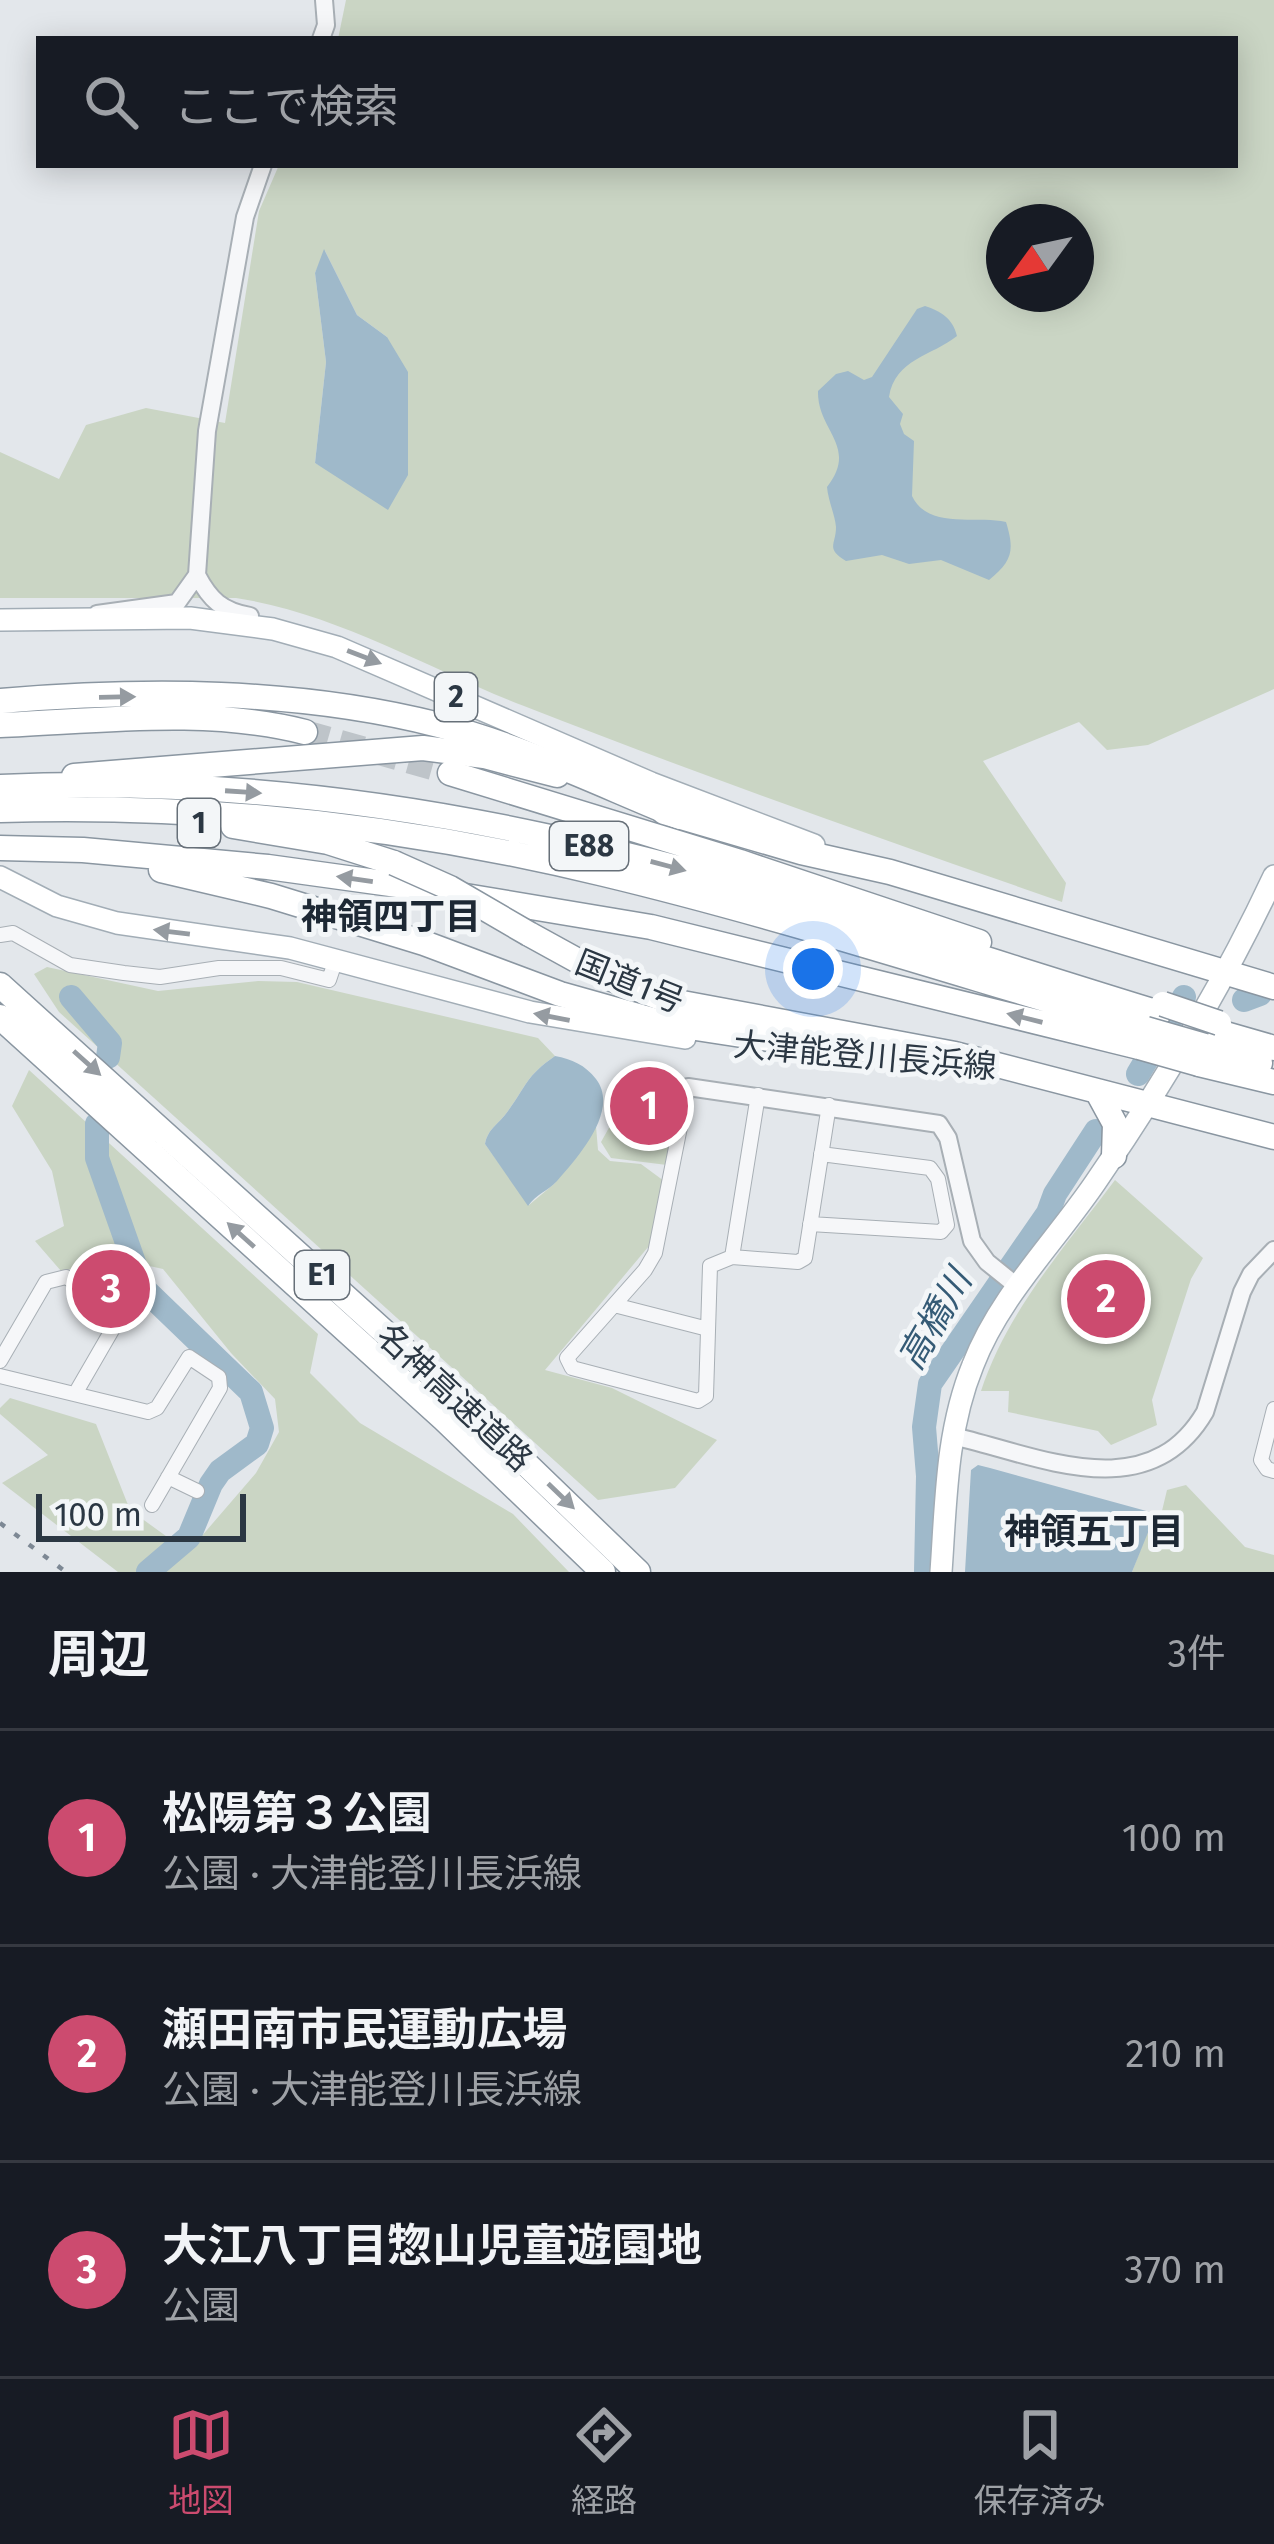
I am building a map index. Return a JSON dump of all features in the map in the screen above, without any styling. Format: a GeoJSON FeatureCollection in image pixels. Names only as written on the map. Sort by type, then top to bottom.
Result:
{"type":"FeatureCollection","features":[{"type":"Feature","properties":{"kind":"highway"},"geometry":{"type":"LineString","coordinates":[[0,701],[201,695],[359,708],[478,736],[680,817]]}},
{"type":"Feature","properties":{"kind":"highway"},"geometry":{"type":"LineString","coordinates":[[0,725],[214,718],[305,731]]}},
{"type":"Feature","properties":{"kind":"highway","name":"1"},"geometry":{"type":"LineString","coordinates":[[0,783],[423,748],[516,763],[680,817],[890,872],[1274,987]]}},
{"type":"Feature","properties":{"kind":"highway","name":"E88"},"geometry":{"type":"LineString","coordinates":[[450,773],[740,862],[1152,1023]]}},
{"type":"Feature","properties":{"kind":"highway","name":"E88"},"geometry":{"type":"LineString","coordinates":[[0,783],[227,791],[490,824],[751,889],[1210,1041],[1274,1067]]}},
{"type":"Feature","properties":{"kind":"highway","name":"E88"},"geometry":{"type":"LineString","coordinates":[[0,813],[123,810],[252,817],[483,848],[690,896],[1210,1041],[1274,1045]]}},
{"type":"Feature","properties":{"kind":"highway","name":"国道1号"},"geometry":{"type":"LineString","coordinates":[[0,813],[152,819],[251,828],[328,842],[394,863],[450,888],[609,978],[666,1000],[889,1040],[1032,1072],[1274,1137]]}},
{"type":"Feature","properties":{"kind":"highway"},"geometry":{"type":"LineString","coordinates":[[0,848],[91,858],[224,884],[424,943],[612,1009],[720,1034],[835,1048]]}},
{"type":"Feature","properties":{"kind":"highway","name":"E88"},"geometry":{"type":"LineString","coordinates":[[0,848],[100,851],[268,868],[554,910],[1152,1023]]}},
{"type":"Feature","properties":{"kind":"highway","name":"名神高速道路"},"geometry":{"type":"LineString","coordinates":[[0,985],[463,1402],[638,1572]]}},
{"type":"Feature","properties":{"kind":"highway","name":"名神高速道路"},"geometry":{"type":"LineString","coordinates":[[0,1017],[478,1449],[603,1572]]}},
{"type":"Feature","properties":{"kind":"highway","name":"E88"},"geometry":{"type":"LineString","coordinates":[[1210,1041],[1274,1082]]}},
{"type":"Feature","properties":{"kind":"highway"},"geometry":{"type":"LineString","coordinates":[[1097,1091],[1115,1124],[1114,1156]]}},
{"type":"Feature","properties":{"kind":"main road","name":"2"},"geometry":{"type":"LineString","coordinates":[[0,620],[190,618],[297,636],[368,658],[651,783],[890,872]]}},
{"type":"Feature","properties":{"kind":"main road"},"geometry":{"type":"LineString","coordinates":[[940,1572],[953,1436],[972,1366],[1009,1280],[1114,1156],[1225,973],[1274,875]]}},
{"type":"Feature","properties":{"kind":"main road","name":"大津能登川長浜線"},"geometry":{"type":"LineString","coordinates":[[0,877],[57,906],[101,920],[336,958],[478,1000],[583,1022],[696,1039],[963,1060],[1032,1072]]}},
{"type":"Feature","properties":{"kind":"street"},"geometry":{"type":"LineString","coordinates":[[322,36],[324,0]]}},
{"type":"Feature","properties":{"kind":"street"},"geometry":{"type":"LineString","coordinates":[[262,168],[244,218],[207,431],[197,575],[206,593],[222,608],[297,636]]}},
{"type":"Feature","properties":{"kind":"street"},"geometry":{"type":"LineString","coordinates":[[84,617],[177,603],[197,575]]}},
{"type":"Feature","properties":{"kind":"street"},"geometry":{"type":"LineString","coordinates":[[0,934],[13,933],[70,964],[160,977],[281,968],[329,980],[336,958]]}},
{"type":"Feature","properties":{"kind":"street"},"geometry":{"type":"LineString","coordinates":[[829,1105],[805,1258],[798,1262],[732,1256],[710,1267],[706,1396],[698,1401],[572,1368],[567,1358],[645,1270],[660,1239],[688,1088],[829,1105],[939,1124],[948,1138],[967,1229],[979,1252],[1009,1280]]}},
{"type":"Feature","properties":{"kind":"street"},"geometry":{"type":"LineString","coordinates":[[732,1256],[758,1095]]}},
{"type":"Feature","properties":{"kind":"street"},"geometry":{"type":"LineString","coordinates":[[810,1224],[941,1232],[947,1225],[938,1179],[930,1168],[821,1154]]}},
{"type":"Feature","properties":{"kind":"street"},"geometry":{"type":"LineString","coordinates":[[953,1436],[1112,1470],[1153,1462],[1172,1451],[1205,1412],[1242,1292],[1251,1274],[1274,1250]]}},
{"type":"Feature","properties":{"kind":"street"},"geometry":{"type":"LineString","coordinates":[[1,1355],[46,1282],[66,1277],[116,1308],[118,1318],[75,1394]]}},
{"type":"Feature","properties":{"kind":"street"},"geometry":{"type":"LineString","coordinates":[[614,1305],[708,1329]]}},
{"type":"Feature","properties":{"kind":"street"},"geometry":{"type":"LineString","coordinates":[[0,1376],[148,1412],[157,1408],[189,1357],[219,1377],[220,1388],[152,1504]]}},
{"type":"Feature","properties":{"kind":"street"},"geometry":{"type":"LineString","coordinates":[[1274,1409],[1261,1460],[1274,1472]]}},
{"type":"Feature","properties":{"kind":"street"},"geometry":{"type":"LineString","coordinates":[[168,1477],[196,1491]]}},
{"type":"Feature","properties":{"kind":"green space"},"geometry":{"type":"Polygon","coordinates":[[[346,0],[1274,0],[1274,689],[1148,745],[1107,750],[1079,722],[983,761],[1066,883],[1062,902],[658,757],[311,616],[236,598],[0,598],[0,452],[59,479],[86,425],[146,408],[225,423],[259,211],[278,168],[1238,168],[1238,36],[339,36],[346,0]],[[325,251],[315,273],[326,362],[315,463],[345,479],[387,337],[357,315],[325,251]]]}},
{"type":"Feature","properties":{"kind":"green space"},"geometry":{"type":"Polygon","coordinates":[[[47,967],[158,991],[297,982],[538,1038],[555,1056],[532,1075],[485,1144],[529,1205],[554,1184],[596,1126],[598,1150],[610,1161],[641,1164],[664,1181],[654,1240],[545,1370],[612,1388],[717,1440],[675,1488],[598,1500],[59,1012],[34,974],[47,967]]]}},
{"type":"Feature","properties":{"kind":"green space"},"geometry":{"type":"Polygon","coordinates":[[[636,1069],[681,1076],[667,1165],[611,1158],[601,1142],[632,1087],[636,1069]]]}},
{"type":"Feature","properties":{"kind":"green space"},"geometry":{"type":"Polygon","coordinates":[[[29,1070],[318,1334],[310,1373],[360,1423],[513,1514],[569,1572],[118,1572],[2,1483],[48,1455],[0,1414],[10,1398],[96,1424],[130,1510],[188,1552],[256,1473],[279,1432],[275,1399],[163,1269],[118,1259],[61,1271],[35,1241],[64,1226],[52,1171],[12,1106],[29,1070]]]}},
{"type":"Feature","properties":{"kind":"green space"},"geometry":{"type":"Polygon","coordinates":[[[1115,1180],[1203,1258],[1191,1279],[1152,1400],[1157,1425],[1111,1445],[1098,1431],[1008,1412],[1009,1391],[981,1391],[1022,1307],[1115,1180]]]}},
{"type":"Feature","properties":{"kind":"green space"},"geometry":{"type":"Polygon","coordinates":[[[117,1263],[134,1304],[128,1308],[69,1274],[117,1263]]]}},
{"type":"Feature","properties":{"kind":"green space"},"geometry":{"type":"Polygon","coordinates":[[[1186,1485],[1245,1547],[1274,1555],[1274,1572],[1132,1572],[1148,1530],[1147,1520],[1161,1515],[1167,1490],[1186,1485]]]}},
{"type":"Feature","properties":{"kind":"water"},"geometry":{"type":"Polygon","coordinates":[[[324,249],[357,315],[387,337],[408,372],[408,475],[388,510],[315,463],[326,362],[315,273],[324,249]]]}},
{"type":"Feature","properties":{"kind":"water"},"geometry":{"type":"Polygon","coordinates":[[[925,306],[945,316],[957,336],[907,366],[889,397],[903,414],[904,434],[914,441],[912,496],[919,507],[941,517],[1006,522],[1009,555],[989,580],[941,560],[909,564],[882,555],[846,561],[834,549],[836,527],[827,487],[836,473],[838,449],[823,417],[818,391],[836,374],[848,371],[864,380],[872,377],[917,309],[925,306]]]}},
{"type":"Feature","properties":{"kind":"water"},"geometry":{"type":"Polygon","coordinates":[[[555,1056],[578,1063],[592,1074],[602,1091],[603,1105],[593,1133],[575,1159],[528,1206],[485,1144],[532,1075],[555,1056]]]}},
{"type":"Feature","properties":{"kind":"water"},"geometry":{"type":"Polygon","coordinates":[[[978,1465],[1161,1515],[1147,1520],[1149,1530],[1132,1572],[965,1572],[971,1470],[978,1465]]]}},
{"type":"Feature","properties":{"kind":"waterway","name":"高橋川"},"geometry":{"type":"LineString","coordinates":[[1244,1000],[1260,994]]}},
{"type":"Feature","properties":{"kind":"waterway"},"geometry":{"type":"LineString","coordinates":[[71,997],[110,1043],[108,1057]]}},
{"type":"Feature","properties":{"kind":"waterway","name":"高橋川"},"geometry":{"type":"LineString","coordinates":[[1138,1074],[1184,997]]}},
{"type":"Feature","properties":{"kind":"waterway"},"geometry":{"type":"LineString","coordinates":[[97,1124],[97,1158],[143,1288],[251,1392],[262,1428],[257,1444],[220,1471],[211,1484],[189,1537],[148,1572]]}},
{"type":"Feature","properties":{"kind":"waterway","name":"高橋川"},"geometry":{"type":"LineString","coordinates":[[926,1572],[924,1427],[930,1384],[1048,1213],[1096,1131]]}},
{"type":"Feature","properties":{"kind":"tunnel"},"geometry":{"type":"LineString","coordinates":[[305,732],[450,773]]}},
{"type":"Feature","properties":{"kind":"railway"},"geometry":{"type":"LineString","coordinates":[[0,1523],[66,1572]]}},
{"type":"Feature","properties":{"kind":"place","name":"松陽第３公園"},"geometry":{"type":"Point","coordinates":[649,1106]}},
{"type":"Feature","properties":{"kind":"place","name":"大江八丁目惣山児童遊園地"},"geometry":{"type":"Point","coordinates":[111,1289]}},
{"type":"Feature","properties":{"kind":"place","name":"瀬田南市民運動広場"},"geometry":{"type":"Point","coordinates":[1106,1299]}},
{"type":"Feature","properties":{"kind":"district","name":"神領四丁目"},"geometry":{"type":"Point","coordinates":[391,916]}},
{"type":"Feature","properties":{"kind":"district","name":"神領五丁目"},"geometry":{"type":"Point","coordinates":[1094,1531]}}]}
